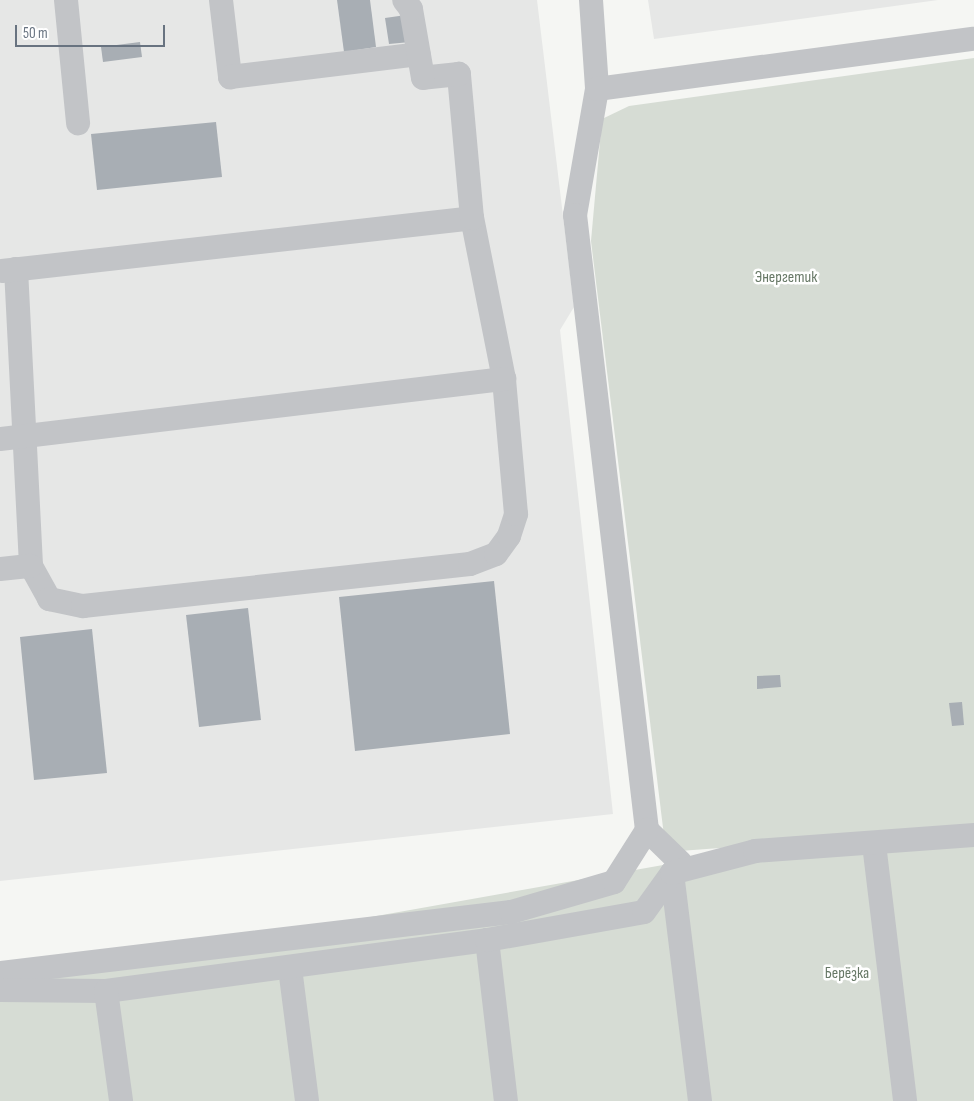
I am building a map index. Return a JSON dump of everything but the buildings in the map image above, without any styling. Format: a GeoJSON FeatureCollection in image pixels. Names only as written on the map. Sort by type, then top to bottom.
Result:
{"type":"FeatureCollection","features":[{"type":"Feature","properties":{"kind":"lane"},"geometry":{"type":"LineString","coordinates":[[66,0],[78,123]]}},
{"type":"Feature","properties":{"kind":"lane"},"geometry":{"type":"LineString","coordinates":[[221,0],[230,77],[419,54]]}},
{"type":"Feature","properties":{"kind":"lane"},"geometry":{"type":"LineString","coordinates":[[404,0],[411,8],[422,78],[459,74],[472,218],[504,379],[516,514],[509,536],[496,554],[470,564],[83,606],[49,599],[31,566],[24,436],[8,270],[472,218]]}},
{"type":"Feature","properties":{"kind":"lane"},"geometry":{"type":"LineString","coordinates":[[591,0],[597,89],[576,215],[647,830],[676,867],[700,1101]]}},
{"type":"Feature","properties":{"kind":"lane"},"geometry":{"type":"LineString","coordinates":[[597,89],[974,39]]}},
{"type":"Feature","properties":{"kind":"lane"},"geometry":{"type":"LineString","coordinates":[[0,439],[504,379]]}},
{"type":"Feature","properties":{"kind":"lane"},"geometry":{"type":"LineString","coordinates":[[0,569],[31,566]]}},
{"type":"Feature","properties":{"kind":"lane"},"geometry":{"type":"LineString","coordinates":[[0,973],[511,912],[614,882],[647,830]]}},
{"type":"Feature","properties":{"kind":"lane"},"geometry":{"type":"LineString","coordinates":[[0,990],[106,991],[290,968],[487,940],[644,912],[676,867],[755,851],[874,844],[974,835]]}},
{"type":"Feature","properties":{"kind":"lane"},"geometry":{"type":"LineString","coordinates":[[874,844],[905,1101]]}},
{"type":"Feature","properties":{"kind":"lane"},"geometry":{"type":"LineString","coordinates":[[487,940],[506,1101]]}},
{"type":"Feature","properties":{"kind":"lane"},"geometry":{"type":"LineString","coordinates":[[290,968],[307,1101]]}},
{"type":"Feature","properties":{"kind":"lane"},"geometry":{"type":"LineString","coordinates":[[106,991],[120,1101]]}},
{"type":"Feature","properties":{"kind":"shaded area"},"geometry":{"type":"Polygon","coordinates":[[[0,0],[537,0],[574,307],[560,330],[613,814],[0,881],[0,0]]]}},
{"type":"Feature","properties":{"kind":"shaded area"},"geometry":{"type":"Polygon","coordinates":[[[648,0],[938,0],[654,39],[648,0]]]}},
{"type":"Feature","properties":{"kind":"green space","name":"Энергетик"},"geometry":{"type":"Polygon","coordinates":[[[974,58],[974,829],[666,852],[591,241],[602,119],[629,106],[974,58]]]}},
{"type":"Feature","properties":{"kind":"green space","name":"Берёзка"},"geometry":{"type":"Polygon","coordinates":[[[974,835],[974,1101],[0,1101],[0,983],[680,862],[974,835]]]}}]}
